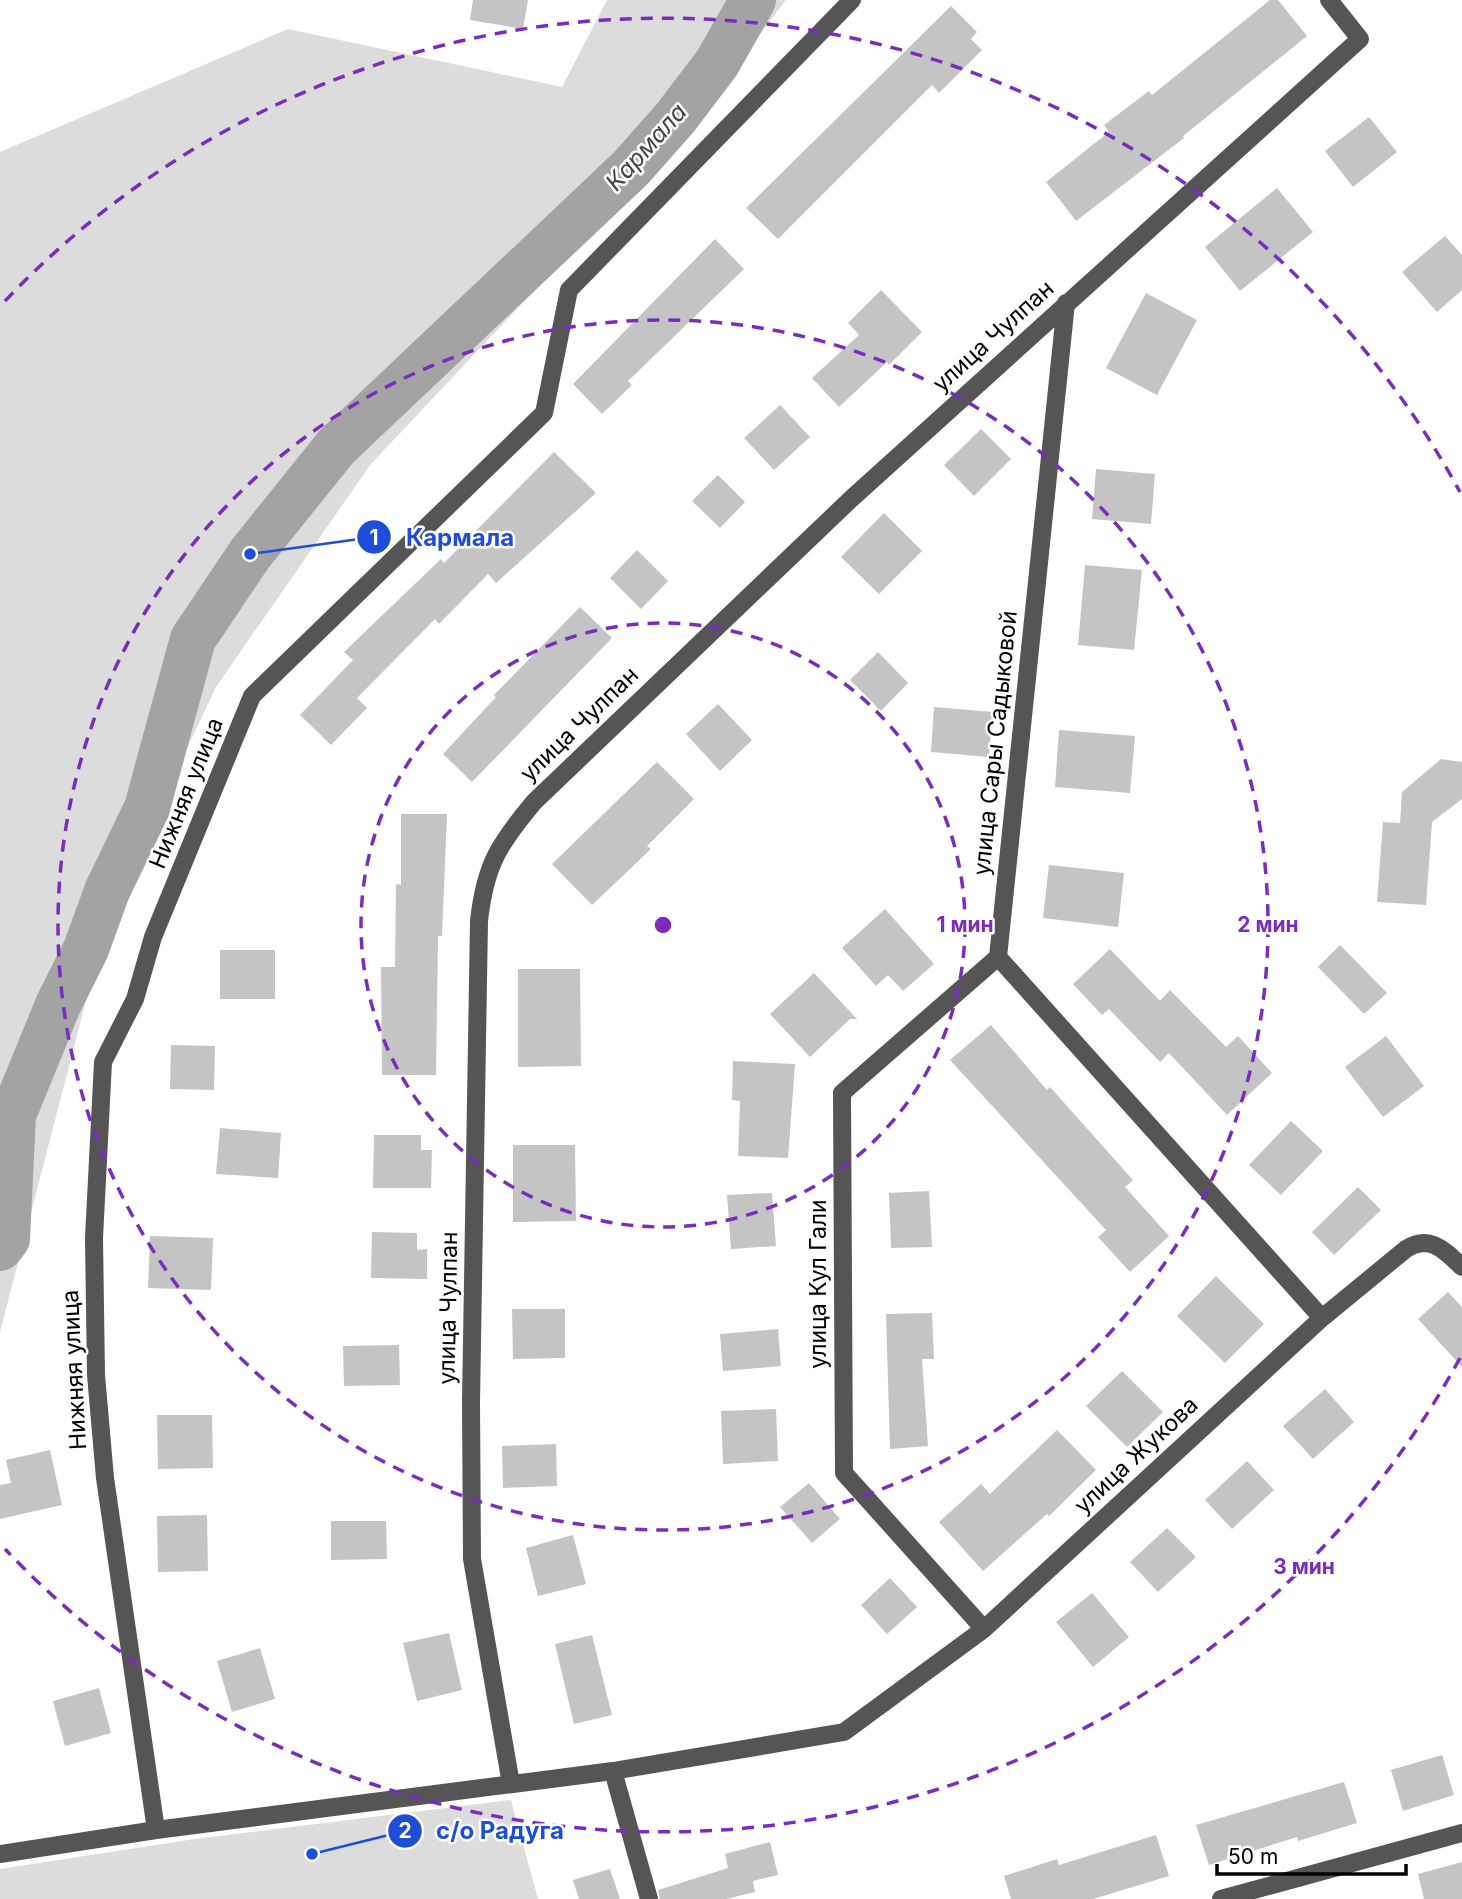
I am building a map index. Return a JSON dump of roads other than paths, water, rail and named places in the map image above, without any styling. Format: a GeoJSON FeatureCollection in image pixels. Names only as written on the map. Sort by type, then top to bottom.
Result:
{"type":"FeatureCollection","features":[{"type":"Feature","properties":{"kind":"street","name":"Нижняя улица"},"geometry":{"type":"LineString","coordinates":[[156,1830],[107,1491],[96,1376],[94,1262],[103,1062],[135,999],[153,937],[251,696],[544,413],[569,290],[852,0]]}},
{"type":"Feature","properties":{"kind":"street","name":"улица Чулпан"},"geometry":{"type":"LineString","coordinates":[[511,1784],[472,1559],[471,1402],[478,920],[487,870],[506,836],[534,802],[850,499],[1360,39],[1329,0]]}},
{"type":"Feature","properties":{"kind":"street","name":"улица Сары Садыковой"},"geometry":{"type":"LineString","coordinates":[[998,957],[1066,303]]}},
{"type":"Feature","properties":{"kind":"street"},"geometry":{"type":"LineString","coordinates":[[998,957],[1322,1318]]}},
{"type":"Feature","properties":{"kind":"street","name":"улица Кул Гали"},"geometry":{"type":"LineString","coordinates":[[984,1629],[844,1473],[842,1093],[998,957]]}},
{"type":"Feature","properties":{"kind":"street","name":"улица Жукова"},"geometry":{"type":"LineString","coordinates":[[0,1854],[156,1830],[612,1771],[845,1732],[984,1629],[1322,1318],[1414,1244],[1431,1242],[1439,1245],[1462,1267]]}},
{"type":"Feature","properties":{"kind":"street"},"geometry":{"type":"LineString","coordinates":[[612,1771],[649,1899]]}},
{"type":"Feature","properties":{"kind":"street"},"geometry":{"type":"LineString","coordinates":[[1221,1899],[1462,1832]]}},
{"type":"Feature","properties":{"kind":"waterway","name":"Кармала"},"geometry":{"type":"LineString","coordinates":[[0,1248],[7,1239],[13,1115],[58,1005],[86,949],[107,891],[147,808],[193,639],[250,554],[336,447],[631,168],[676,117],[717,63],[753,0]]}},
{"type":"Feature","properties":{"kind":"place","name":"Кармала"},"geometry":{"type":"Point","coordinates":[250,554]}},
{"type":"Feature","properties":{"kind":"place","name":"с/о Радуга"},"geometry":{"type":"Point","coordinates":[312,1854]}}]}
